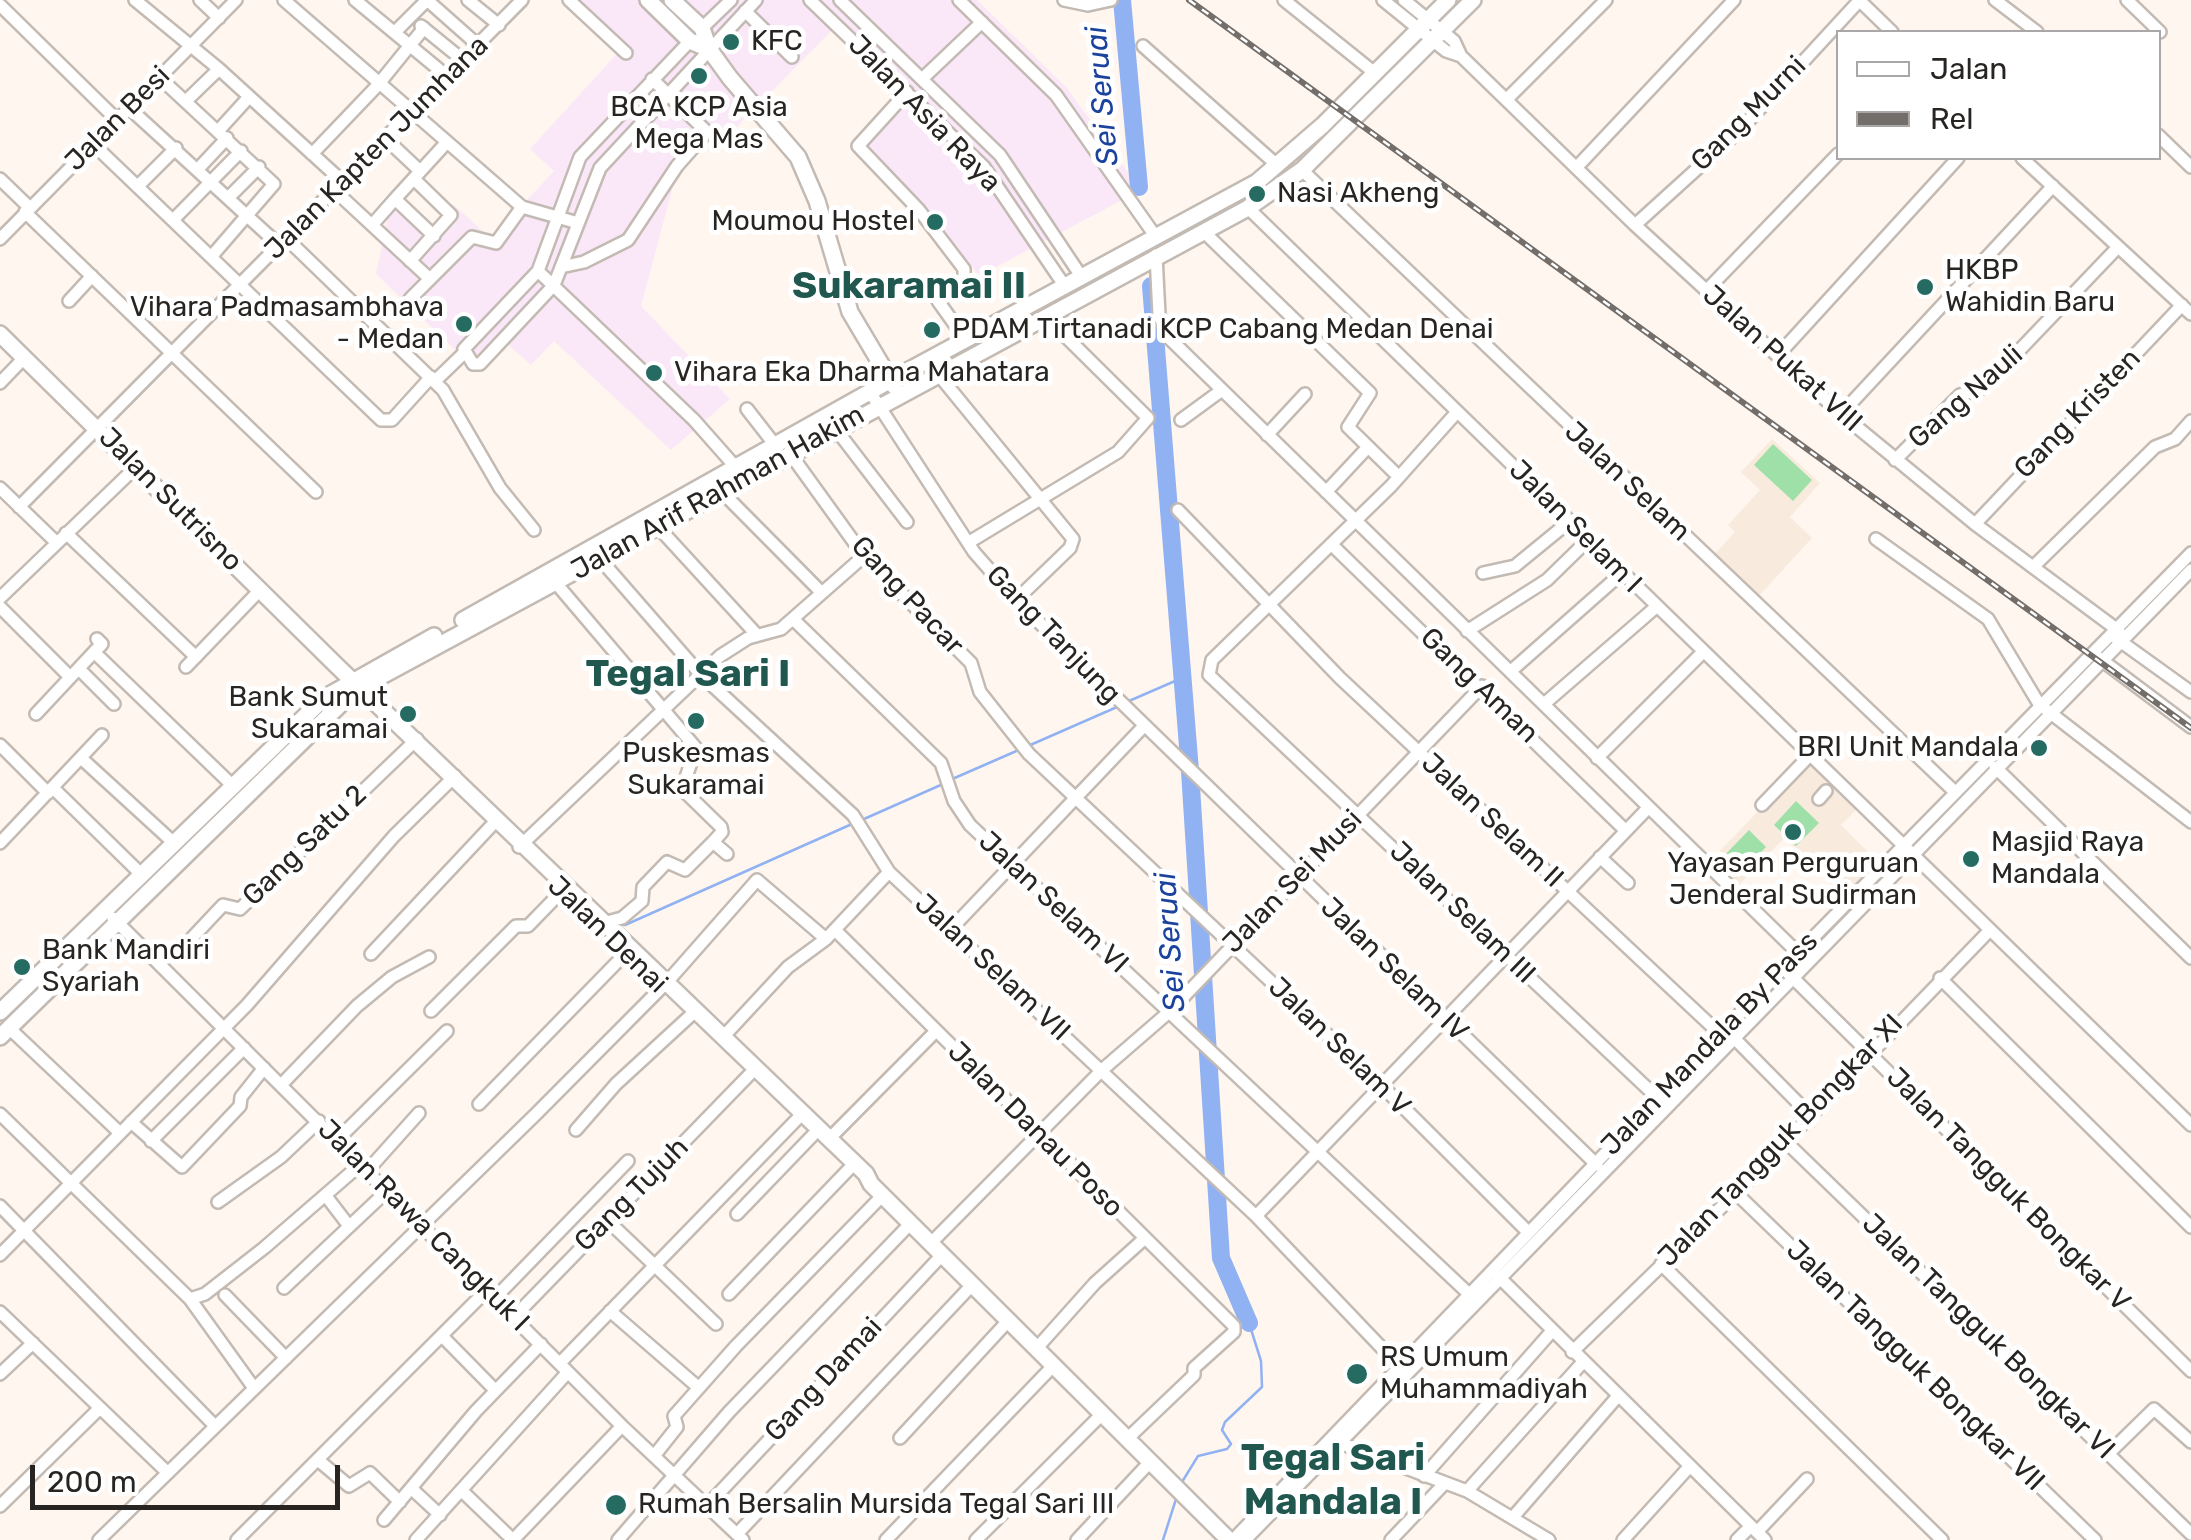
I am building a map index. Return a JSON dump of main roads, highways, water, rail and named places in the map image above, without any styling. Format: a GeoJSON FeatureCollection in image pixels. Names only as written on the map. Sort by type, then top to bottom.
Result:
{"type":"FeatureCollection","features":[{"type":"Feature","properties":{"kind":"main road"},"geometry":{"type":"LineString","coordinates":[[648,0],[696,35]]}},
{"type":"Feature","properties":{"kind":"main road"},"geometry":{"type":"LineString","coordinates":[[672,0],[806,171],[850,312],[894,387]]}},
{"type":"Feature","properties":{"kind":"main road","name":"Jalan Arif Rahman Hakim"},"geometry":{"type":"LineString","coordinates":[[894,387],[938,374],[1248,208],[1302,170],[1431,29],[1448,0]]}},
{"type":"Feature","properties":{"kind":"main road","name":"Jalan Arif Rahman Hakim"},"geometry":{"type":"LineString","coordinates":[[5,1032],[142,875],[351,681],[741,472],[894,387],[966,340],[1257,182],[1376,74],[1473,0]]}},
{"type":"Feature","properties":{"kind":"main road","name":"Jalan Sutrisno"},"geometry":{"type":"LineString","coordinates":[[0,334],[351,681]]}},
{"type":"Feature","properties":{"kind":"main road","name":"Jalan Arif Rahman Hakim"},"geometry":{"type":"LineString","coordinates":[[782,449],[835,428],[874,398]]}},
{"type":"Feature","properties":{"kind":"main road","name":"Jalan Arif Rahman Hakim"},"geometry":{"type":"LineString","coordinates":[[0,1010],[110,915],[351,681],[600,559],[720,490],[741,472]]}},
{"type":"Feature","properties":{"kind":"main road","name":"Jalan Denai"},"geometry":{"type":"LineString","coordinates":[[351,681],[724,1036],[800,1116],[813,1135],[876,1190],[1229,1540]]}},
{"type":"Feature","properties":{"kind":"main road","name":"Jalan Denai"},"geometry":{"type":"LineString","coordinates":[[452,779],[562,892],[604,925],[626,953],[664,983],[690,1016],[750,1074],[830,1138],[866,1174],[876,1190]]}},
{"type":"Feature","properties":{"kind":"waterway","name":"Sei Seruai"},"geometry":{"type":"LineString","coordinates":[[1122,0],[1139,187]]}},
{"type":"Feature","properties":{"kind":"waterway","name":"Sei Seruai"},"geometry":{"type":"LineString","coordinates":[[1151,286],[1190,771],[1221,1258],[1249,1323]]}},
{"type":"Feature","properties":{"kind":"waterway"},"geometry":{"type":"LineString","coordinates":[[1129,701],[1182,678]]}},
{"type":"Feature","properties":{"kind":"waterway"},"geometry":{"type":"LineString","coordinates":[[1028,746],[1117,707]]}},
{"type":"Feature","properties":{"kind":"waterway"},"geometry":{"type":"LineString","coordinates":[[950,780],[1021,749]]}},
{"type":"Feature","properties":{"kind":"waterway"},"geometry":{"type":"LineString","coordinates":[[864,819],[943,784]]}},
{"type":"Feature","properties":{"kind":"waterway"},"geometry":{"type":"LineString","coordinates":[[625,925],[852,824]]}},
{"type":"Feature","properties":{"kind":"waterway","name":"Sei Seruai"},"geometry":{"type":"LineString","coordinates":[[1182,1482],[1198,1456],[1227,1449],[1231,1444],[1222,1430],[1225,1422],[1262,1387],[1261,1361],[1249,1323]]}},
{"type":"Feature","properties":{"kind":"waterway","name":"Sei Seruai"},"geometry":{"type":"LineString","coordinates":[[1163,1540],[1176,1499]]}},
{"type":"Feature","properties":{"kind":"railway"},"geometry":{"type":"LineString","coordinates":[[1189,0],[2191,728]]}},
{"type":"Feature","properties":{"kind":"place","name":"KFC"},"geometry":{"type":"Point","coordinates":[731,42]}},
{"type":"Feature","properties":{"kind":"place","name":"BCA KCP Asia Mega Mas"},"geometry":{"type":"Point","coordinates":[699,76]}},
{"type":"Feature","properties":{"kind":"place","name":"Nasi Akheng"},"geometry":{"type":"Point","coordinates":[1257,194]}},
{"type":"Feature","properties":{"kind":"place","name":"Moumou Hostel"},"geometry":{"type":"Point","coordinates":[935,222]}},
{"type":"Feature","properties":{"kind":"place","name":"HKBP Wahidin Baru"},"geometry":{"type":"Point","coordinates":[1925,287]}},
{"type":"Feature","properties":{"kind":"place","name":"Vihara Padmasambhava - Medan"},"geometry":{"type":"Point","coordinates":[464,324]}},
{"type":"Feature","properties":{"kind":"place","name":"PDAM Tirtanadi KCP Cabang Medan Denai"},"geometry":{"type":"Point","coordinates":[932,330]}},
{"type":"Feature","properties":{"kind":"place","name":"Vihara Eka Dharma Mahatara"},"geometry":{"type":"Point","coordinates":[654,373]}},
{"type":"Feature","properties":{"kind":"place","name":"Bank Sumut Sukaramai"},"geometry":{"type":"Point","coordinates":[408,714]}},
{"type":"Feature","properties":{"kind":"place","name":"Puskesmas Sukaramai"},"geometry":{"type":"Point","coordinates":[696,721]}},
{"type":"Feature","properties":{"kind":"place","name":"BRI Unit Mandala"},"geometry":{"type":"Point","coordinates":[2039,748]}},
{"type":"Feature","properties":{"kind":"place","name":"Yayasan Perguruan Jenderal Sudirman"},"geometry":{"type":"Point","coordinates":[1793,832]}},
{"type":"Feature","properties":{"kind":"place","name":"Masjid Raya Mandala"},"geometry":{"type":"Point","coordinates":[1971,859]}},
{"type":"Feature","properties":{"kind":"place","name":"Bank Mandiri Syariah"},"geometry":{"type":"Point","coordinates":[22,967]}},
{"type":"Feature","properties":{"kind":"place","name":"RS Umum Muhammadiyah"},"geometry":{"type":"Point","coordinates":[1357,1374]}},
{"type":"Feature","properties":{"kind":"place","name":"Rumah Bersalin Mursida Tegal Sari III"},"geometry":{"type":"Point","coordinates":[616,1505]}},
{"type":"Feature","properties":{"kind":"district","name":"Sukaramai II"},"geometry":{"type":"Point","coordinates":[909,287]}},
{"type":"Feature","properties":{"kind":"district","name":"Tegal Sari I"},"geometry":{"type":"Point","coordinates":[688,675]}},
{"type":"Feature","properties":{"kind":"district","name":"Tegal Sari Mandala I"},"geometry":{"type":"Point","coordinates":[1333,1481]}}]}
